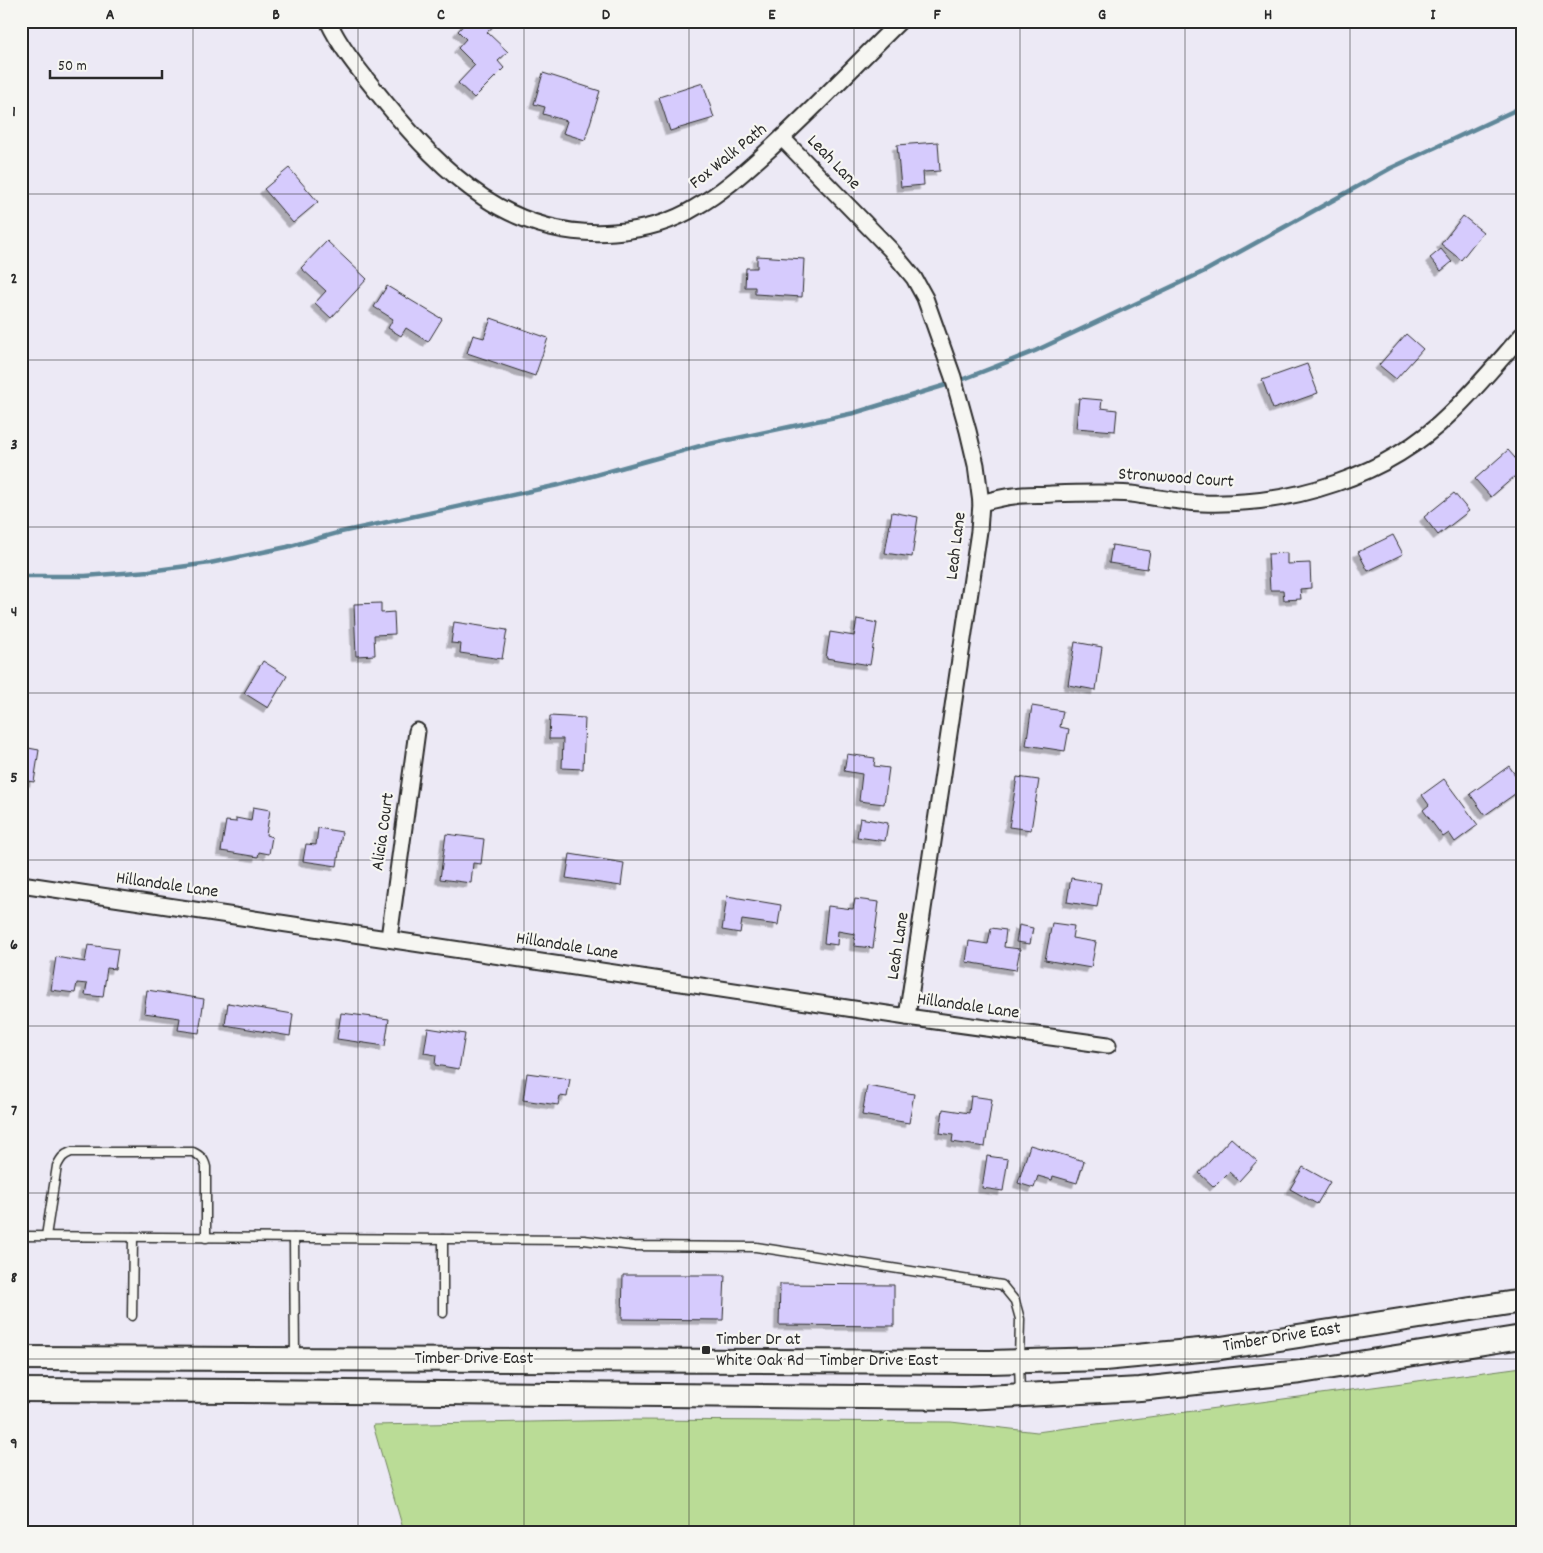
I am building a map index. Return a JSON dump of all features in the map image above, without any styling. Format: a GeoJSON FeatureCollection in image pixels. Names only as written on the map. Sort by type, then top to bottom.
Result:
{"type":"FeatureCollection","features":[{"type":"Feature","properties":{"kind":"main road","name":"Timber Drive East"},"geometry":{"type":"LineString","coordinates":[[21,1358],[1019,1361],[1104,1359],[1221,1348],[1522,1301]]}},
{"type":"Feature","properties":{"kind":"main road","name":"Timber Drive East"},"geometry":{"type":"LineString","coordinates":[[21,1390],[955,1398],[1140,1389],[1301,1372],[1522,1336]]}},
{"type":"Feature","properties":{"kind":"main road"},"geometry":{"type":"LineString","coordinates":[[21,1368],[149,1359]]}},
{"type":"Feature","properties":{"kind":"street","name":"Fox Walk Path"},"geometry":{"type":"LineString","coordinates":[[328,21],[347,55],[401,122],[454,176],[483,198],[521,218],[546,227],[595,234],[622,232],[670,220],[696,208],[724,189],[782,138],[900,21]]}},
{"type":"Feature","properties":{"kind":"street","name":"Leah Lane"},"geometry":{"type":"LineString","coordinates":[[782,138],[890,249],[914,278],[931,314],[953,377],[976,465],[981,503],[979,531],[907,1017]]}},
{"type":"Feature","properties":{"kind":"street","name":"Stronwood Court"},"geometry":{"type":"LineString","coordinates":[[981,503],[1016,495],[1083,493],[1129,494],[1201,503],[1251,502],[1292,496],[1322,487],[1353,477],[1381,463],[1426,434],[1450,414],[1522,335]]}},
{"type":"Feature","properties":{"kind":"street","name":"Alicia Court"},"geometry":{"type":"LineString","coordinates":[[389,938],[417,732]]}},
{"type":"Feature","properties":{"kind":"street","name":"Hillandale Lane"},"geometry":{"type":"LineString","coordinates":[[21,884],[907,1017],[1108,1045]]}},
{"type":"Feature","properties":{"kind":"lane"},"geometry":{"type":"LineString","coordinates":[[46,1236],[57,1166],[64,1154],[71,1152],[193,1152],[204,1160],[206,1167],[206,1238]]}},
{"type":"Feature","properties":{"kind":"lane"},"geometry":{"type":"LineString","coordinates":[[21,1236],[584,1240],[633,1246],[756,1248],[1002,1285],[1014,1300],[1020,1319],[1020,1395]]}},
{"type":"Feature","properties":{"kind":"lane"},"geometry":{"type":"LineString","coordinates":[[132,1316],[133,1237]]}},
{"type":"Feature","properties":{"kind":"lane"},"geometry":{"type":"LineString","coordinates":[[294,1238],[296,1358]]}},
{"type":"Feature","properties":{"kind":"lane"},"geometry":{"type":"LineString","coordinates":[[443,1239],[443,1313]]}},
{"type":"Feature","properties":{"kind":"green space"},"geometry":{"type":"Polygon","coordinates":[[[1522,1367],[1522,1532],[404,1532],[373,1425],[634,1420],[951,1422],[1037,1432],[1522,1367]]]}},
{"type":"Feature","properties":{"kind":"building"},"geometry":{"type":"Polygon","coordinates":[[[467,21],[494,21],[496,24],[487,32],[508,52],[498,61],[504,68],[474,98],[458,83],[475,65],[458,48],[466,39],[458,31],[467,21]]]}},
{"type":"Feature","properties":{"kind":"building"},"geometry":{"type":"Polygon","coordinates":[[[543,73],[600,91],[585,140],[563,133],[567,121],[543,114],[545,107],[534,104],[543,73]]]}},
{"type":"Feature","properties":{"kind":"building"},"geometry":{"type":"Polygon","coordinates":[[[703,83],[714,118],[670,131],[659,97],[703,83]]]}},
{"type":"Feature","properties":{"kind":"building"},"geometry":{"type":"Polygon","coordinates":[[[938,142],[940,171],[923,172],[924,185],[901,187],[897,145],[938,142]]]}},
{"type":"Feature","properties":{"kind":"building"},"geometry":{"type":"Polygon","coordinates":[[[289,168],[318,202],[293,223],[264,189],[289,168]]]}},
{"type":"Feature","properties":{"kind":"building"},"geometry":{"type":"Polygon","coordinates":[[[1463,216],[1483,232],[1461,260],[1441,244],[1463,216]]]}},
{"type":"Feature","properties":{"kind":"building"},"geometry":{"type":"Polygon","coordinates":[[[327,241],[367,279],[331,318],[315,303],[326,291],[301,268],[327,241]]]}},
{"type":"Feature","properties":{"kind":"building"},"geometry":{"type":"Polygon","coordinates":[[[1441,249],[1452,262],[1441,271],[1430,258],[1441,249]]]}},
{"type":"Feature","properties":{"kind":"building"},"geometry":{"type":"Polygon","coordinates":[[[757,256],[804,259],[802,297],[755,294],[755,287],[745,287],[746,268],[757,268],[757,256]]]}},
{"type":"Feature","properties":{"kind":"building"},"geometry":{"type":"Polygon","coordinates":[[[387,286],[442,319],[428,342],[406,328],[401,336],[388,328],[393,319],[374,307],[387,286]]]}},
{"type":"Feature","properties":{"kind":"building"},"geometry":{"type":"Polygon","coordinates":[[[491,318],[548,338],[535,376],[467,353],[473,335],[484,338],[491,318]]]}},
{"type":"Feature","properties":{"kind":"building"},"geometry":{"type":"Polygon","coordinates":[[[1406,334],[1423,349],[1396,379],[1379,365],[1406,334]]]}},
{"type":"Feature","properties":{"kind":"building"},"geometry":{"type":"Polygon","coordinates":[[[1307,364],[1318,393],[1273,409],[1262,380],[1307,364]]]}},
{"type":"Feature","properties":{"kind":"building"},"geometry":{"type":"Polygon","coordinates":[[[1079,398],[1102,400],[1101,408],[1117,410],[1115,431],[1076,428],[1079,398]]]}},
{"type":"Feature","properties":{"kind":"building"},"geometry":{"type":"Polygon","coordinates":[[[1508,450],[1522,466],[1522,470],[1491,497],[1475,479],[1508,450]]]}},
{"type":"Feature","properties":{"kind":"building"},"geometry":{"type":"Polygon","coordinates":[[[1454,493],[1469,511],[1438,535],[1424,517],[1454,493]]]}},
{"type":"Feature","properties":{"kind":"building"},"geometry":{"type":"Polygon","coordinates":[[[892,512],[918,517],[912,557],[885,553],[892,512]]]}},
{"type":"Feature","properties":{"kind":"building"},"geometry":{"type":"Polygon","coordinates":[[[1393,535],[1403,554],[1368,571],[1358,552],[1393,535]]]}},
{"type":"Feature","properties":{"kind":"building"},"geometry":{"type":"Polygon","coordinates":[[[1112,545],[1150,551],[1147,569],[1109,563],[1112,545]]]}},
{"type":"Feature","properties":{"kind":"building"},"geometry":{"type":"Polygon","coordinates":[[[1287,553],[1287,564],[1310,563],[1311,588],[1300,589],[1301,599],[1284,600],[1283,590],[1270,590],[1268,554],[1287,553]]]}},
{"type":"Feature","properties":{"kind":"building"},"geometry":{"type":"Polygon","coordinates":[[[381,603],[381,613],[394,612],[395,634],[374,635],[375,655],[356,656],[354,604],[381,603]]]}},
{"type":"Feature","properties":{"kind":"building"},"geometry":{"type":"Polygon","coordinates":[[[857,619],[877,623],[870,665],[826,658],[830,632],[854,636],[857,619]]]}},
{"type":"Feature","properties":{"kind":"building"},"geometry":{"type":"Polygon","coordinates":[[[454,622],[507,630],[502,659],[460,653],[461,644],[451,643],[454,622]]]}},
{"type":"Feature","properties":{"kind":"building"},"geometry":{"type":"Polygon","coordinates":[[[1075,642],[1102,647],[1096,690],[1068,685],[1075,642]]]}},
{"type":"Feature","properties":{"kind":"building"},"geometry":{"type":"Polygon","coordinates":[[[263,661],[287,676],[268,708],[244,693],[263,661]]]}},
{"type":"Feature","properties":{"kind":"building"},"geometry":{"type":"Polygon","coordinates":[[[1032,706],[1063,711],[1060,727],[1069,729],[1065,751],[1026,745],[1032,706]]]}},
{"type":"Feature","properties":{"kind":"building"},"geometry":{"type":"Polygon","coordinates":[[[550,716],[585,718],[583,769],[562,768],[563,739],[549,739],[550,716]]]}},
{"type":"Feature","properties":{"kind":"building"},"geometry":{"type":"Polygon","coordinates":[[[23,747],[39,750],[34,782],[21,780],[23,747]]]}},
{"type":"Feature","properties":{"kind":"building"},"geometry":{"type":"Polygon","coordinates":[[[847,754],[875,758],[874,766],[889,768],[884,804],[859,801],[862,774],[844,771],[847,754]]]}},
{"type":"Feature","properties":{"kind":"building"},"geometry":{"type":"Polygon","coordinates":[[[1509,766],[1522,785],[1522,789],[1485,815],[1470,794],[1509,766]]]}},
{"type":"Feature","properties":{"kind":"building"},"geometry":{"type":"Polygon","coordinates":[[[1017,777],[1039,780],[1031,830],[1009,827],[1017,777]]]}},
{"type":"Feature","properties":{"kind":"building"},"geometry":{"type":"Polygon","coordinates":[[[1444,779],[1478,825],[1455,842],[1449,833],[1443,837],[1423,810],[1429,805],[1422,795],[1444,779]]]}},
{"type":"Feature","properties":{"kind":"building"},"geometry":{"type":"Polygon","coordinates":[[[253,807],[270,810],[266,835],[272,837],[269,854],[259,852],[258,857],[221,851],[226,821],[236,822],[236,818],[251,821],[253,807]]]}},
{"type":"Feature","properties":{"kind":"building"},"geometry":{"type":"Polygon","coordinates":[[[860,818],[888,823],[885,841],[857,837],[860,818]]]}},
{"type":"Feature","properties":{"kind":"building"},"geometry":{"type":"Polygon","coordinates":[[[318,828],[342,832],[337,866],[303,861],[306,844],[316,845],[318,828]]]}},
{"type":"Feature","properties":{"kind":"building"},"geometry":{"type":"Polygon","coordinates":[[[446,834],[484,839],[481,864],[473,863],[471,883],[440,879],[446,834]]]}},
{"type":"Feature","properties":{"kind":"building"},"geometry":{"type":"Polygon","coordinates":[[[570,854],[624,863],[621,886],[566,878],[570,854]]]}},
{"type":"Feature","properties":{"kind":"building"},"geometry":{"type":"Polygon","coordinates":[[[1071,878],[1101,883],[1097,907],[1067,902],[1071,878]]]}},
{"type":"Feature","properties":{"kind":"building"},"geometry":{"type":"Polygon","coordinates":[[[727,896],[781,905],[778,925],[742,920],[740,933],[722,930],[727,896]]]}},
{"type":"Feature","properties":{"kind":"building"},"geometry":{"type":"Polygon","coordinates":[[[855,899],[879,902],[873,948],[854,946],[855,934],[838,931],[837,945],[824,943],[828,906],[853,909],[855,899]]]}},
{"type":"Feature","properties":{"kind":"building"},"geometry":{"type":"Polygon","coordinates":[[[1052,923],[1074,926],[1072,938],[1096,942],[1091,968],[1045,960],[1052,923]]]}},
{"type":"Feature","properties":{"kind":"building"},"geometry":{"type":"Polygon","coordinates":[[[1019,925],[1033,928],[1030,944],[1016,942],[1019,925]]]}},
{"type":"Feature","properties":{"kind":"building"},"geometry":{"type":"Polygon","coordinates":[[[991,928],[1006,930],[1004,947],[1020,949],[1016,970],[966,962],[969,941],[988,944],[991,928]]]}},
{"type":"Feature","properties":{"kind":"building"},"geometry":{"type":"Polygon","coordinates":[[[88,945],[118,949],[115,969],[107,968],[103,997],[85,995],[87,984],[77,983],[75,993],[51,990],[56,957],[85,962],[88,945]]]}},
{"type":"Feature","properties":{"kind":"building"},"geometry":{"type":"Polygon","coordinates":[[[147,990],[204,999],[199,1033],[178,1030],[180,1018],[144,1013],[147,990]]]}},
{"type":"Feature","properties":{"kind":"building"},"geometry":{"type":"Polygon","coordinates":[[[228,1003],[293,1014],[290,1036],[225,1025],[228,1003]]]}},
{"type":"Feature","properties":{"kind":"building"},"geometry":{"type":"Polygon","coordinates":[[[341,1013],[389,1019],[385,1046],[337,1039],[341,1013]]]}},
{"type":"Feature","properties":{"kind":"building"},"geometry":{"type":"Polygon","coordinates":[[[428,1028],[465,1034],[459,1069],[435,1065],[436,1055],[424,1053],[428,1028]]]}},
{"type":"Feature","properties":{"kind":"building"},"geometry":{"type":"Polygon","coordinates":[[[527,1073],[570,1079],[567,1097],[560,1096],[558,1105],[523,1100],[527,1073]]]}},
{"type":"Feature","properties":{"kind":"building"},"geometry":{"type":"Polygon","coordinates":[[[867,1086],[914,1094],[909,1123],[862,1115],[867,1086]]]}},
{"type":"Feature","properties":{"kind":"building"},"geometry":{"type":"Polygon","coordinates":[[[971,1096],[992,1099],[985,1147],[952,1142],[953,1135],[940,1133],[943,1109],[969,1113],[971,1096]]]}},
{"type":"Feature","properties":{"kind":"building"},"geometry":{"type":"Polygon","coordinates":[[[1231,1138],[1257,1161],[1239,1181],[1229,1172],[1214,1187],[1199,1173],[1231,1138]]]}},
{"type":"Feature","properties":{"kind":"building"},"geometry":{"type":"Polygon","coordinates":[[[1030,1145],[1084,1161],[1077,1183],[1053,1176],[1052,1180],[1038,1176],[1034,1188],[1018,1183],[1030,1145]]]}},
{"type":"Feature","properties":{"kind":"building"},"geometry":{"type":"Polygon","coordinates":[[[987,1156],[1008,1159],[1003,1191],[982,1188],[987,1156]]]}},
{"type":"Feature","properties":{"kind":"building"},"geometry":{"type":"Polygon","coordinates":[[[1303,1167],[1330,1182],[1317,1204],[1290,1189],[1303,1167]]]}},
{"type":"Feature","properties":{"kind":"building"},"geometry":{"type":"Polygon","coordinates":[[[623,1275],[725,1275],[723,1320],[622,1319],[623,1275]]]}},
{"type":"Feature","properties":{"kind":"building"},"geometry":{"type":"Polygon","coordinates":[[[780,1284],[894,1285],[894,1326],[779,1325],[780,1284]]]}},
{"type":"Feature","properties":{"kind":"waterway"},"geometry":{"type":"LineString","coordinates":[[21,576],[85,576],[149,571],[210,563],[287,547],[341,532],[563,484],[700,446],[854,413],[956,382],[1035,351],[1205,271],[1391,168],[1522,107]]}},
{"type":"Feature","properties":{"kind":"place","name":"Timber Dr at White Oak Rd"},"geometry":{"type":"Point","coordinates":[706,1350]}}]}
